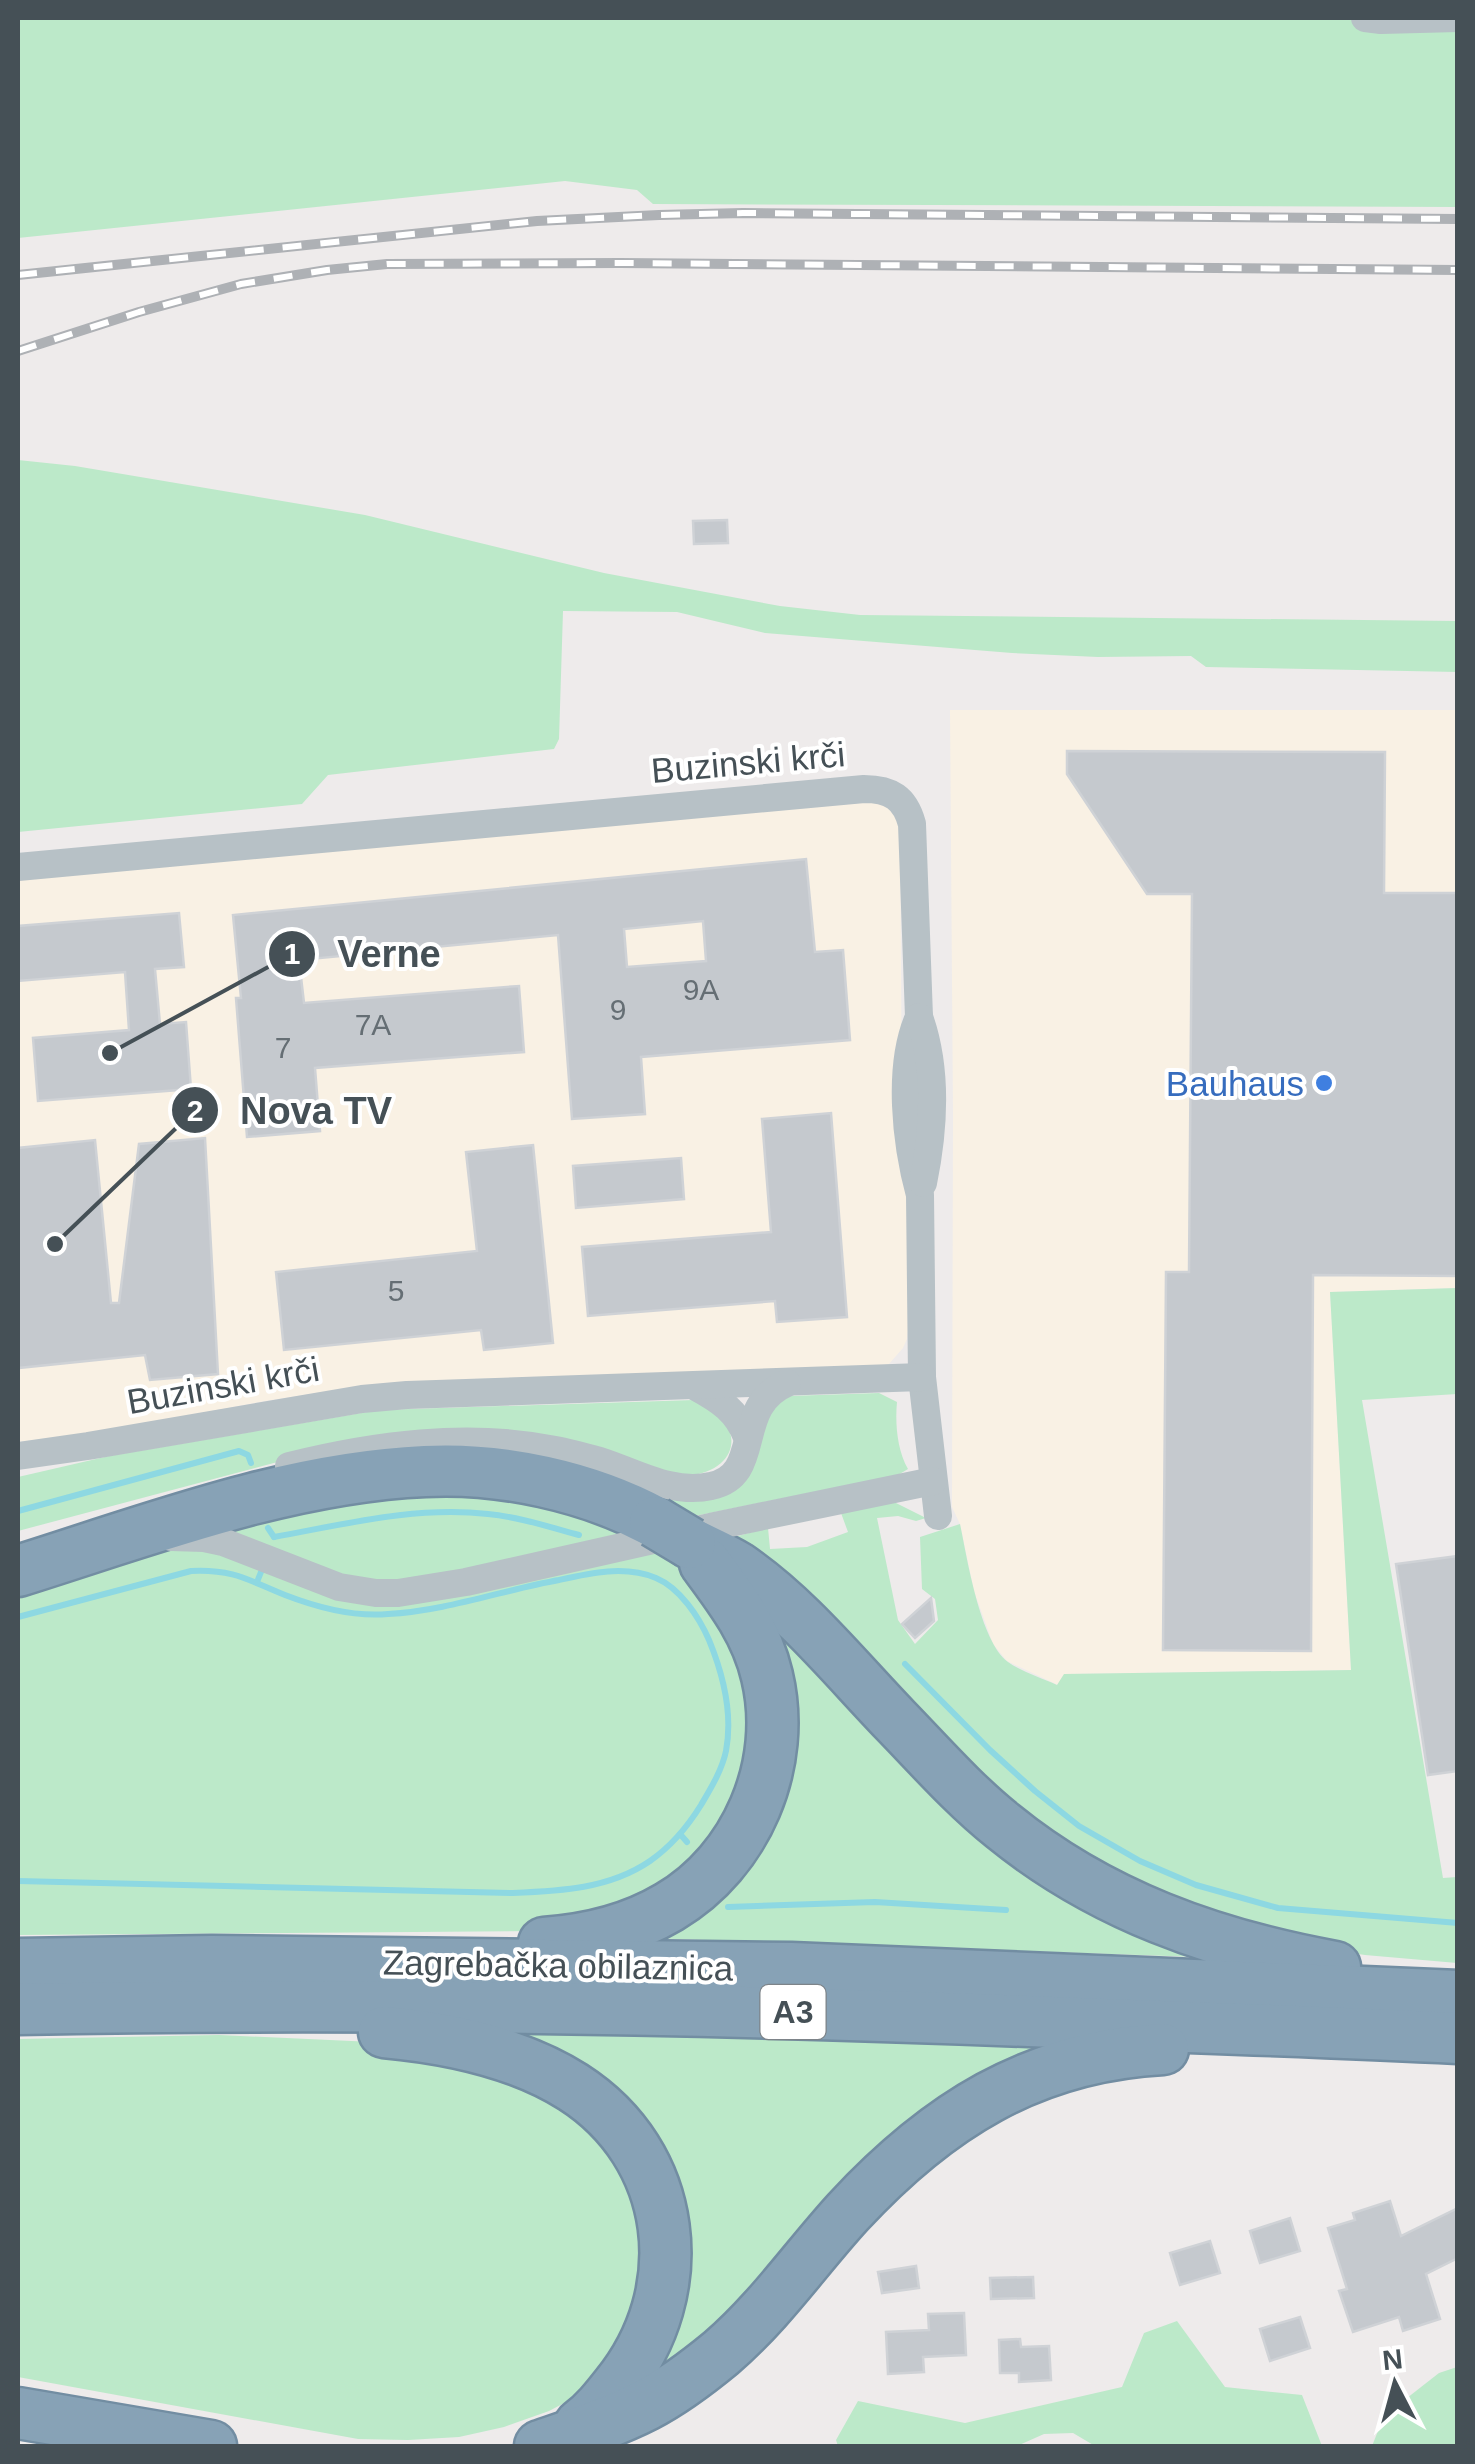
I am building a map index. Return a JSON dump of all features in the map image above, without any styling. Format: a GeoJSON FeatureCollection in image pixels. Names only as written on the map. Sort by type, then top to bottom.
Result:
{"type":"FeatureCollection","features":[{"type":"Feature","properties":{"kind":"highway"},"geometry":{"type":"LineString","coordinates":[[18,1570],[182,1519],[343,1480],[428,1470],[514,1476],[566,1488],[618,1505],[733,1564],[758,1583],[808,1628],[949,1776],[1036,1852],[1077,1878],[1186,1930],[1243,1946],[1344,1968],[1458,1976]]}},
{"type":"Feature","properties":{"kind":"highway"},"geometry":{"type":"LineString","coordinates":[[212,1961],[262,1945],[530,1944],[579,1939],[656,1914],[714,1871],[753,1814],[763,1787],[770,1757],[772,1701],[762,1656],[739,1608],[672,1532]]}},
{"type":"Feature","properties":{"kind":"highway","name":"Zagrebačka obilaznica"},"geometry":{"type":"LineString","coordinates":[[18,1964],[212,1961],[791,1968],[1451,2024]]}},
{"type":"Feature","properties":{"kind":"highway"},"geometry":{"type":"LineString","coordinates":[[148,2006],[203,2024],[352,2030],[442,2039],[533,2066],[571,2086],[608,2116],[638,2155],[660,2204],[666,2246],[663,2291],[648,2337],[627,2375],[588,2419],[550,2443]]}},
{"type":"Feature","properties":{"kind":"highway","name":"Zagrebačka obilaznica"},"geometry":{"type":"LineString","coordinates":[[18,2009],[482,2007],[1451,2024]]}},
{"type":"Feature","properties":{"kind":"highway"},"geometry":{"type":"LineString","coordinates":[[550,2443],[646,2405],[724,2351],[900,2160],[960,2113],[998,2092],[1071,2064],[1141,2050],[1190,2047],[1358,2051],[1397,2046],[1451,2024]]}},
{"type":"Feature","properties":{"kind":"highway"},"geometry":{"type":"LineString","coordinates":[[18,2413],[211,2446]]}},
{"type":"Feature","properties":{"kind":"street"},"geometry":{"type":"LineString","coordinates":[[1365,18],[1458,18]]}},
{"type":"Feature","properties":{"kind":"street","name":"Buzinski krči"},"geometry":{"type":"LineString","coordinates":[[18,867],[878,789],[902,801],[912,824],[919,1017],[907,1061],[908,1123],[912,1166],[920,1194],[922,1378],[938,1516]]}},
{"type":"Feature","properties":{"kind":"street","name":"Buzinski krči"},"geometry":{"type":"LineString","coordinates":[[18,1456],[362,1399],[922,1378]]}},
{"type":"Feature","properties":{"kind":"street"},"geometry":{"type":"LineString","coordinates":[[182,1519],[214,1492],[242,1478],[343,1454],[439,1442],[552,1449],[668,1485],[711,1486],[736,1473],[759,1404],[787,1383]]}},
{"type":"Feature","properties":{"kind":"street"},"geometry":{"type":"LineString","coordinates":[[696,1387],[731,1408],[747,1437]]}},
{"type":"Feature","properties":{"kind":"street"},"geometry":{"type":"LineString","coordinates":[[113,1541],[204,1538],[250,1551],[338,1587],[398,1593],[466,1582],[933,1480]]}},
{"type":"Feature","properties":{"kind":"shaded area"},"geometry":{"type":"Polygon","coordinates":[[[950,710],[1457,710],[1457,1288],[1330,1292],[1351,1670],[1065,1674],[1058,1685],[1007,1661],[993,1644],[974,1591],[960,1524],[952,1507],[950,710]]]}},
{"type":"Feature","properties":{"kind":"shaded area"},"geometry":{"type":"Polygon","coordinates":[[[883,801],[900,820],[902,1113],[909,1324],[903,1348],[889,1364],[370,1385],[18,1442],[18,878],[883,801]]]}},
{"type":"Feature","properties":{"kind":"green space"},"geometry":{"type":"Polygon","coordinates":[[[18,18],[1457,18],[1457,207],[653,204],[637,190],[565,181],[18,238],[18,18]]]}},
{"type":"Feature","properties":{"kind":"green space"},"geometry":{"type":"Polygon","coordinates":[[[18,460],[365,515],[604,573],[780,606],[860,615],[1457,621],[1457,672],[1206,667],[1191,656],[1012,653],[765,633],[677,612],[563,611],[559,739],[554,749],[328,775],[302,804],[18,832],[18,460]]]}},
{"type":"Feature","properties":{"kind":"green space"},"geometry":{"type":"Polygon","coordinates":[[[1457,1288],[1457,1394],[1362,1400],[1443,1878],[1457,1877],[1457,1963],[1365,1955],[1251,1938],[1065,1858],[719,1541],[768,1528],[770,1549],[807,1547],[848,1532],[841,1513],[890,1500],[926,1518],[877,1518],[898,1620],[915,1644],[938,1620],[935,1599],[922,1589],[920,1537],[960,1524],[976,1598],[998,1651],[1014,1666],[1057,1685],[1064,1674],[1351,1670],[1330,1292],[1457,1288]]]}},
{"type":"Feature","properties":{"kind":"green space"},"geometry":{"type":"Polygon","coordinates":[[[879,1393],[897,1402],[898,1436],[908,1469],[898,1475],[680,1519],[396,1456],[684,1498],[760,1436],[773,1407],[789,1396],[879,1393]]]}},
{"type":"Feature","properties":{"kind":"green space"},"geometry":{"type":"Polygon","coordinates":[[[694,1400],[722,1418],[731,1442],[720,1464],[687,1476],[334,1447],[18,1531],[18,1477],[109,1456],[379,1410],[694,1400]]]}},
{"type":"Feature","properties":{"kind":"green space"},"geometry":{"type":"Polygon","coordinates":[[[467,1488],[637,1530],[406,1583],[364,1583],[219,1527],[337,1498],[467,1488]]]}},
{"type":"Feature","properties":{"kind":"green space"},"geometry":{"type":"Polygon","coordinates":[[[192,1547],[228,1553],[317,1591],[668,1548],[724,1600],[765,1747],[682,1886],[549,1931],[18,1935],[18,1596],[156,1552],[192,1547]]]}},
{"type":"Feature","properties":{"kind":"green space"},"geometry":{"type":"Polygon","coordinates":[[[764,1614],[1197,1957],[646,1938],[744,1862],[764,1614]]]}},
{"type":"Feature","properties":{"kind":"green space"},"geometry":{"type":"Polygon","coordinates":[[[511,2034],[1063,2047],[737,2307],[692,2350],[640,2387],[683,2234],[511,2034]]]}},
{"type":"Feature","properties":{"kind":"green space"},"geometry":{"type":"Polygon","coordinates":[[[219,2035],[373,2042],[551,2085],[636,2164],[651,2295],[591,2389],[549,2411],[459,2437],[358,2439],[18,2377],[18,2039],[219,2035]]]}},
{"type":"Feature","properties":{"kind":"green space"},"geometry":{"type":"Polygon","coordinates":[[[1177,2321],[1225,2387],[1302,2395],[1322,2446],[1095,2446],[1073,2433],[1044,2434],[1017,2446],[838,2446],[836,2440],[858,2401],[965,2423],[1122,2387],[1144,2333],[1177,2321]]]}},
{"type":"Feature","properties":{"kind":"green space"},"geometry":{"type":"Polygon","coordinates":[[[1457,2367],[1457,2446],[1372,2446],[1384,2416],[1439,2373],[1457,2367]]]}},
{"type":"Feature","properties":{"kind":"building"},"geometry":{"type":"Polygon","coordinates":[[[727,520],[728,543],[694,544],[693,521],[727,520]]]}},
{"type":"Feature","properties":{"kind":"building","name":"Bauhaus"},"geometry":{"type":"Polygon","coordinates":[[[1067,751],[1385,752],[1384,893],[1458,893],[1458,1276],[1313,1275],[1311,1651],[1163,1650],[1166,1272],[1189,1272],[1192,894],[1147,894],[1067,774],[1067,751]]]}},
{"type":"Feature","properties":{"kind":"building"},"geometry":{"type":"Polygon","coordinates":[[[806,859],[815,952],[843,950],[850,1040],[641,1057],[645,1114],[572,1119],[558,935],[299,960],[304,1003],[519,986],[524,1052],[315,1068],[320,1131],[247,1137],[233,915],[806,859]],[[703,921],[624,929],[627,967],[706,961],[703,921]]]}},
{"type":"Feature","properties":{"kind":"building"},"geometry":{"type":"Polygon","coordinates":[[[179,913],[184,967],[155,969],[160,1024],[186,1022],[191,1089],[38,1101],[33,1038],[129,1030],[125,972],[18,981],[18,926],[179,913]]]}},
{"type":"Feature","properties":{"kind":"building"},"geometry":{"type":"Polygon","coordinates":[[[831,1113],[847,1317],[777,1322],[775,1301],[588,1316],[582,1247],[771,1232],[762,1119],[831,1113]]]}},
{"type":"Feature","properties":{"kind":"building"},"geometry":{"type":"Polygon","coordinates":[[[205,1138],[218,1374],[150,1380],[145,1355],[18,1368],[18,1148],[95,1140],[111,1303],[119,1303],[139,1144],[205,1138]]]}},
{"type":"Feature","properties":{"kind":"building"},"geometry":{"type":"Polygon","coordinates":[[[533,1145],[553,1343],[484,1350],[481,1330],[284,1350],[276,1272],[477,1251],[466,1152],[533,1145]]]}},
{"type":"Feature","properties":{"kind":"building"},"geometry":{"type":"Polygon","coordinates":[[[681,1158],[684,1199],[576,1208],[573,1166],[681,1158]]]}},
{"type":"Feature","properties":{"kind":"building"},"geometry":{"type":"Polygon","coordinates":[[[1458,1556],[1458,1771],[1428,1775],[1396,1564],[1458,1556]]]}},
{"type":"Feature","properties":{"kind":"building"},"geometry":{"type":"Polygon","coordinates":[[[931,1598],[934,1621],[915,1638],[902,1624],[931,1598]]]}},
{"type":"Feature","properties":{"kind":"building"},"geometry":{"type":"Polygon","coordinates":[[[1390,2201],[1401,2236],[1458,2208],[1458,2258],[1426,2274],[1440,2319],[1403,2331],[1399,2317],[1353,2332],[1339,2291],[1347,2289],[1328,2228],[1355,2220],[1353,2213],[1390,2201]]]}},
{"type":"Feature","properties":{"kind":"building"},"geometry":{"type":"Polygon","coordinates":[[[1290,2218],[1300,2251],[1260,2263],[1250,2231],[1290,2218]]]}},
{"type":"Feature","properties":{"kind":"building"},"geometry":{"type":"Polygon","coordinates":[[[1210,2241],[1220,2273],[1180,2285],[1170,2253],[1210,2241]]]}},
{"type":"Feature","properties":{"kind":"building"},"geometry":{"type":"Polygon","coordinates":[[[916,2266],[919,2288],[882,2293],[878,2272],[916,2266]]]}},
{"type":"Feature","properties":{"kind":"building"},"geometry":{"type":"Polygon","coordinates":[[[1033,2277],[1034,2298],[991,2299],[990,2278],[1033,2277]]]}},
{"type":"Feature","properties":{"kind":"building"},"geometry":{"type":"Polygon","coordinates":[[[964,2313],[966,2355],[923,2357],[924,2372],[888,2374],[886,2332],[929,2330],[928,2314],[964,2313]]]}},
{"type":"Feature","properties":{"kind":"building"},"geometry":{"type":"Polygon","coordinates":[[[1300,2317],[1310,2348],[1270,2361],[1260,2329],[1300,2317]]]}},
{"type":"Feature","properties":{"kind":"building"},"geometry":{"type":"Polygon","coordinates":[[[1020,2339],[1021,2347],[1049,2346],[1051,2380],[1019,2382],[1019,2373],[1000,2373],[999,2340],[1020,2339]]]}},
{"type":"Feature","properties":{"kind":"waterway"},"geometry":{"type":"LineString","coordinates":[[18,1511],[239,1451],[248,1455],[251,1463]]}},
{"type":"Feature","properties":{"kind":"waterway"},"geometry":{"type":"LineString","coordinates":[[274,1537],[433,1512],[511,1517],[579,1535]]}},
{"type":"Feature","properties":{"kind":"waterway"},"geometry":{"type":"LineString","coordinates":[[268,1528],[274,1537]]}},
{"type":"Feature","properties":{"kind":"waterway"},"geometry":{"type":"LineString","coordinates":[[18,1617],[191,1571],[229,1574],[310,1603],[375,1615],[431,1609],[595,1573],[632,1572],[665,1583],[694,1613],[719,1666],[728,1723],[726,1751],[719,1772],[684,1828],[650,1861],[601,1883],[512,1893],[18,1881]]}},
{"type":"Feature","properties":{"kind":"waterway"},"geometry":{"type":"LineString","coordinates":[[257,1582],[261,1572]]}},
{"type":"Feature","properties":{"kind":"waterway"},"geometry":{"type":"LineString","coordinates":[[905,1664],[1035,1791],[1079,1826],[1140,1861],[1196,1885],[1278,1908],[1458,1923]]}},
{"type":"Feature","properties":{"kind":"waterway"},"geometry":{"type":"LineString","coordinates":[[680,1834],[687,1842]]}},
{"type":"Feature","properties":{"kind":"waterway"},"geometry":{"type":"LineString","coordinates":[[728,1907],[875,1902],[1006,1910]]}},
{"type":"Feature","properties":{"kind":"railway"},"geometry":{"type":"LineString","coordinates":[[18,275],[537,221],[659,215],[1458,219]]}},
{"type":"Feature","properties":{"kind":"railway"},"geometry":{"type":"LineString","coordinates":[[18,351],[241,284],[387,264],[1458,270]]}},
{"type":"Feature","properties":{"kind":"place","name":"Verne"},"geometry":{"type":"Point","coordinates":[110,1053]}},
{"type":"Feature","properties":{"kind":"place","name":"Bauhaus"},"geometry":{"type":"Point","coordinates":[1324,1083]}},
{"type":"Feature","properties":{"kind":"place","name":"Nova TV"},"geometry":{"type":"Point","coordinates":[55,1244]}}]}
